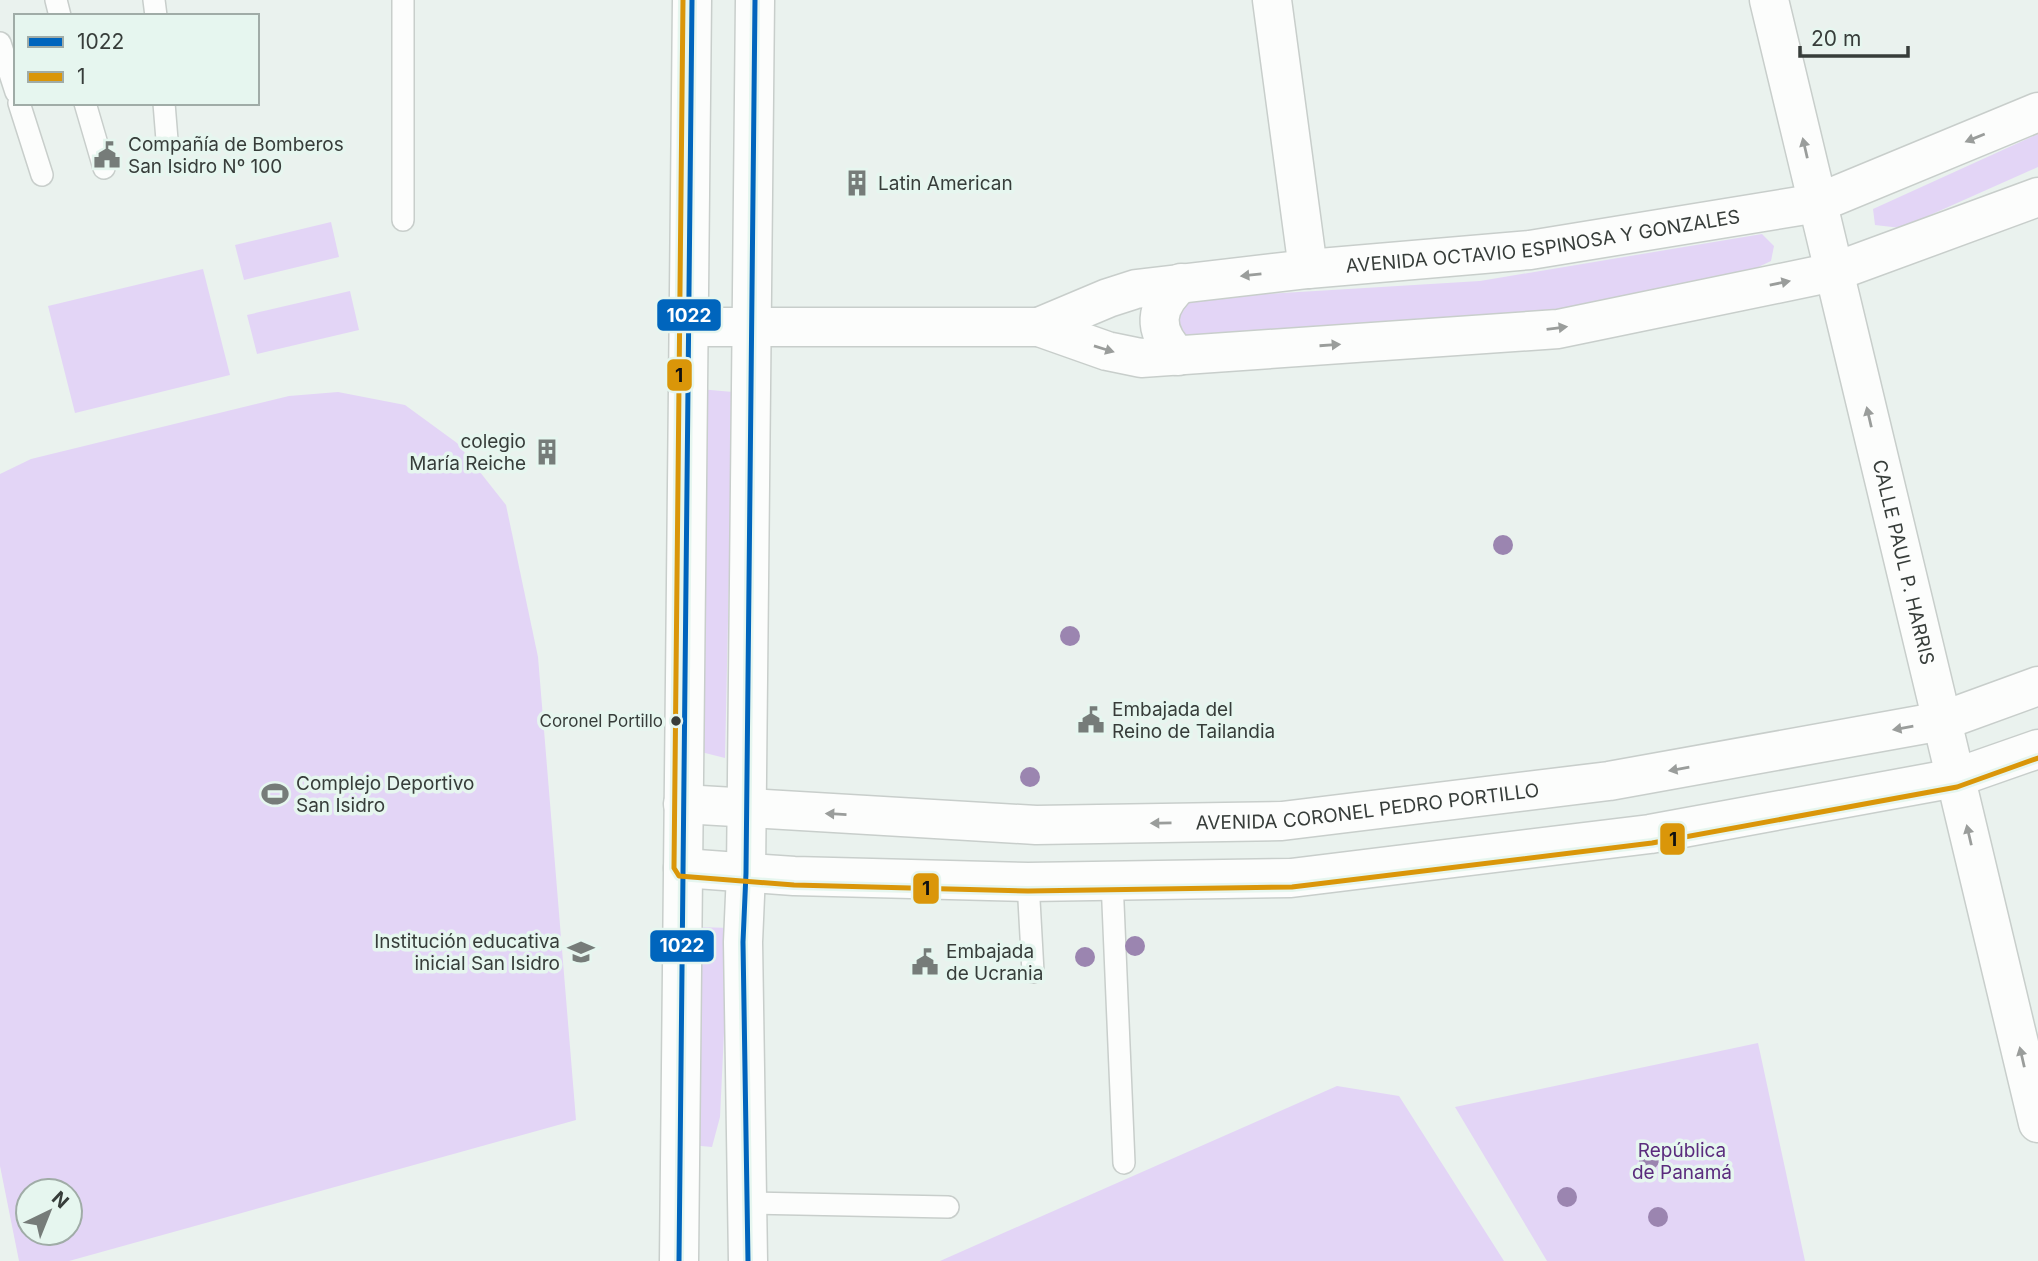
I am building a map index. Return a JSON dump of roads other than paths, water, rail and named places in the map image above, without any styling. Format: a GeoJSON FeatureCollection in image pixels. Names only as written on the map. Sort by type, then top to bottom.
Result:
{"type":"FeatureCollection","features":[{"type":"Feature","properties":{"kind":"main road"},"geometry":{"type":"LineString","coordinates":[[679,1261],[692,0]]}},
{"type":"Feature","properties":{"kind":"main road"},"geometry":{"type":"LineString","coordinates":[[748,1261],[743,942],[746,873],[755,0]]}},
{"type":"Feature","properties":{"kind":"main road"},"geometry":{"type":"LineString","coordinates":[[1272,0],[1308,269]]}},
{"type":"Feature","properties":{"kind":"main road","name":"CALLE PAUL P. HARRIS"},"geometry":{"type":"LineString","coordinates":[[1769,0],[2038,1123]]}},
{"type":"Feature","properties":{"kind":"main road","name":"AVENIDA OCTAVIO ESPINOSA Y GONZALES"},"geometry":{"type":"LineString","coordinates":[[1039,327],[1136,289],[1308,269],[1531,250],[1818,202],[2038,112]]}},
{"type":"Feature","properties":{"kind":"main road","name":"AVENIDA OCTAVIO ESPINOSA Y GONZALES"},"geometry":{"type":"LineString","coordinates":[[689,327],[1039,327],[1107,351],[1141,358],[1558,328],[1834,272],[2038,197]]}},
{"type":"Feature","properties":{"kind":"main road"},"geometry":{"type":"LineString","coordinates":[[1178,356],[1165,344],[1160,327],[1160,310],[1168,294],[1181,283]]}},
{"type":"Feature","properties":{"kind":"main road","name":"AVENIDA CORONEL PEDRO PORTILLO"},"geometry":{"type":"LineString","coordinates":[[684,804],[1036,825],[1282,821],[1609,782],[1942,721],[2038,686]]}},
{"type":"Feature","properties":{"kind":"main road"},"geometry":{"type":"LineString","coordinates":[[683,867],[746,873],[1028,882],[1291,878],[1650,834],[1955,778],[2038,749]]}},
{"type":"Feature","properties":{"kind":"main road"},"geometry":{"type":"LineString","coordinates":[[896,878],[876,861],[874,842],[884,826],[902,817]]}},
{"type":"Feature","properties":{"kind":"lane"},"geometry":{"type":"LineString","coordinates":[[403,0],[403,220]]}},
{"type":"Feature","properties":{"kind":"lane"},"geometry":{"type":"LineString","coordinates":[[0,43],[14,86]]}},
{"type":"Feature","properties":{"kind":"lane"},"geometry":{"type":"LineString","coordinates":[[20,105],[42,175]]}},
{"type":"Feature","properties":{"kind":"lane"},"geometry":{"type":"LineString","coordinates":[[86,105],[104,168]]}},
{"type":"Feature","properties":{"kind":"lane"},"geometry":{"type":"LineString","coordinates":[[164,105],[167,140]]}},
{"type":"Feature","properties":{"kind":"lane"},"geometry":{"type":"LineString","coordinates":[[1112,880],[1125,1163]]}},
{"type":"Feature","properties":{"kind":"lane"},"geometry":{"type":"LineString","coordinates":[[1028,882],[1033,972]]}},
{"type":"Feature","properties":{"kind":"lane"},"geometry":{"type":"LineString","coordinates":[[747,1203],[948,1207]]}},
{"type":"Feature","properties":{"kind":"place","name":"Compañía de Bomberos San Isidro Nº 100"},"geometry":{"type":"Point","coordinates":[107,155]}},
{"type":"Feature","properties":{"kind":"place","name":"Latin American"},"geometry":{"type":"Point","coordinates":[857,183]}},
{"type":"Feature","properties":{"kind":"place","name":"colegio María Reiche"},"geometry":{"type":"Point","coordinates":[547,452]}},
{"type":"Feature","properties":{"kind":"place","name":"Embajada del Reino de Tailandia"},"geometry":{"type":"Point","coordinates":[1091,720]}},
{"type":"Feature","properties":{"kind":"place","name":"Coronel Portillo"},"geometry":{"type":"Point","coordinates":[676,721]}},
{"type":"Feature","properties":{"kind":"place","name":"Complejo Deportivo San Isidro"},"geometry":{"type":"Point","coordinates":[275,794]}},
{"type":"Feature","properties":{"kind":"place","name":"Institución educativa inicial San Isidro"},"geometry":{"type":"Point","coordinates":[581,952]}},
{"type":"Feature","properties":{"kind":"place","name":"Embajada de Ucrania"},"geometry":{"type":"Point","coordinates":[925,962]}},
{"type":"Feature","properties":{"kind":"park label","name":"República de Panamá"},"geometry":{"type":"Point","coordinates":[1682,1161]}}]}
